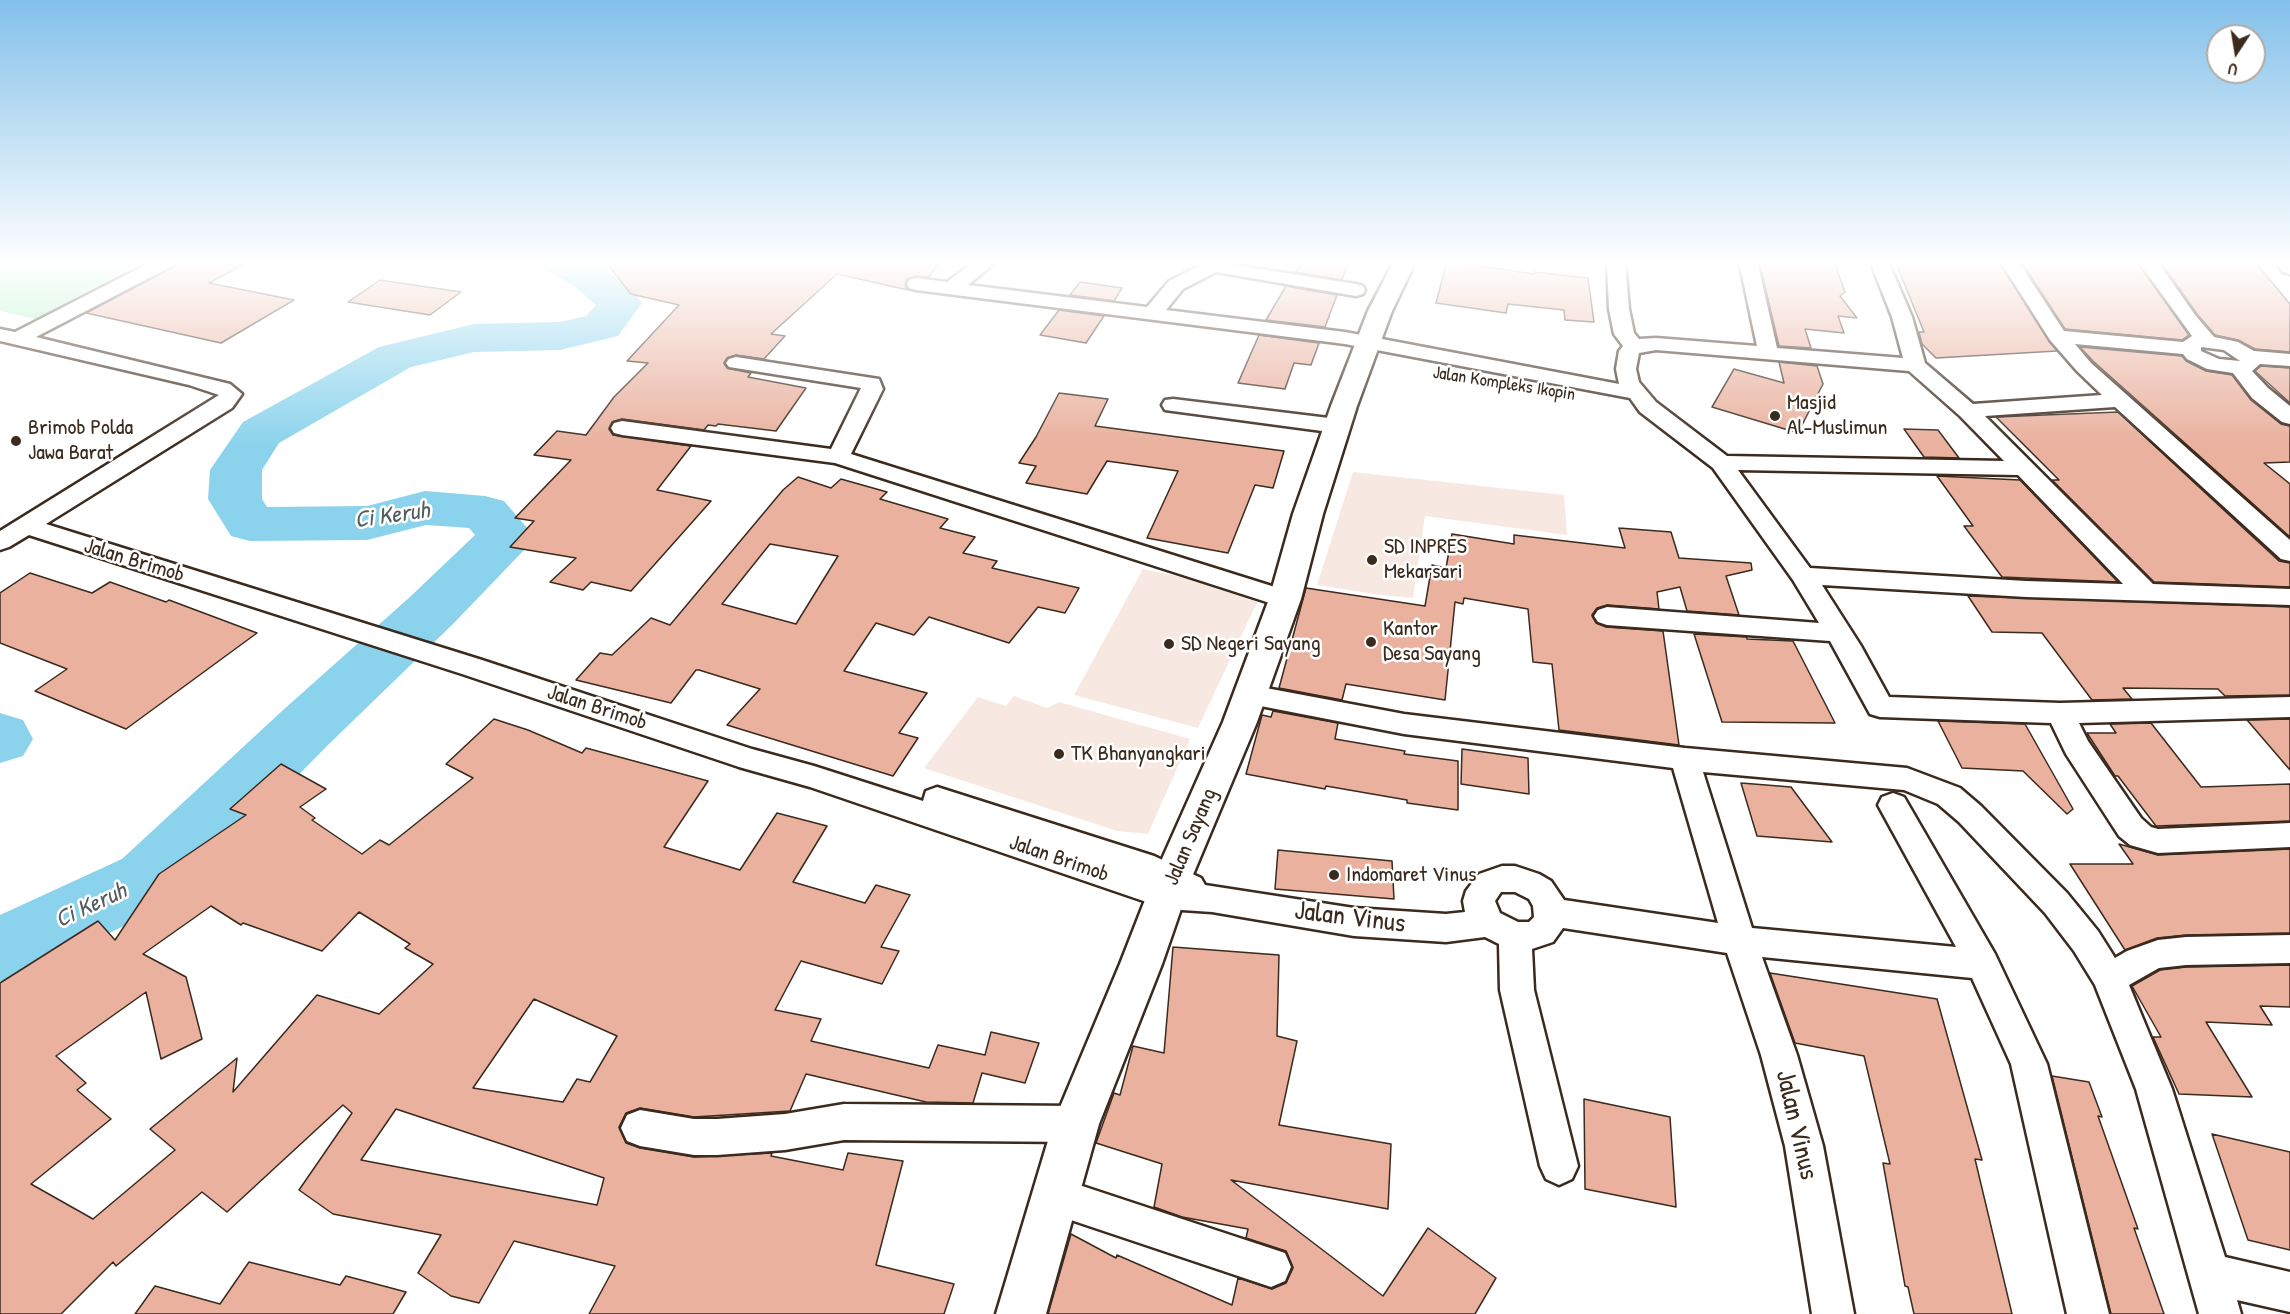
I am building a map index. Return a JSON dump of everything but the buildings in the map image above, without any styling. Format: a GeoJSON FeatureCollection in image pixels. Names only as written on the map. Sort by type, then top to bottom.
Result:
{"type":"FeatureCollection","features":[{"type":"Feature","properties":{"kind":"main road","name":"Jalan Sayang"},"geometry":{"type":"LineString","coordinates":[[1021,1314],[1076,1124],[1142,964],[1170,887],[1250,695],[1285,599],[1308,514],[1337,426],[1376,322]]}},
{"type":"Feature","properties":{"kind":"street"},"geometry":{"type":"LineString","coordinates":[[8,337],[39,322]]}},
{"type":"Feature","properties":{"kind":"street","name":"Jalan Kompleks Ikopin"},"geometry":{"type":"LineString","coordinates":[[1219,322],[1345,338],[1365,352],[1641,400],[1721,463],[1803,576],[1839,633],[1880,707],[2060,713]]}},
{"type":"Feature","properties":{"kind":"street"},"geometry":{"type":"LineString","coordinates":[[1623,322],[1624,334],[1634,346]]}},
{"type":"Feature","properties":{"kind":"street"},"geometry":{"type":"LineString","coordinates":[[1762,322],[1768,351]]}},
{"type":"Feature","properties":{"kind":"street"},"geometry":{"type":"LineString","coordinates":[[1903,322],[1915,365],[1968,411],[2146,592]]}},
{"type":"Feature","properties":{"kind":"street"},"geometry":{"type":"LineString","coordinates":[[2048,322],[2076,359],[2118,400],[2290,553]]}},
{"type":"Feature","properties":{"kind":"street"},"geometry":{"type":"LineString","coordinates":[[2189,322],[2200,350]]}},
{"type":"Feature","properties":{"kind":"street"},"geometry":{"type":"LineString","coordinates":[[2057,336],[2200,350]]}},
{"type":"Feature","properties":{"kind":"street"},"geometry":{"type":"LineString","coordinates":[[0,542],[224,403],[231,394],[223,388],[204,383],[8,337]]}},
{"type":"Feature","properties":{"kind":"street"},"geometry":{"type":"LineString","coordinates":[[1641,400],[1629,383],[1626,369],[1629,351],[1634,346],[1656,344],[1768,351],[1915,365]]}},
{"type":"Feature","properties":{"kind":"street"},"geometry":{"type":"LineString","coordinates":[[2076,359],[2231,346],[2244,363],[2260,393],[2290,417]]}},
{"type":"Feature","properties":{"kind":"street"},"geometry":{"type":"LineString","coordinates":[[2244,363],[2290,360]]}},
{"type":"Feature","properties":{"kind":"street"},"geometry":{"type":"LineString","coordinates":[[736,363],[872,383],[872,389],[838,457]]}},
{"type":"Feature","properties":{"kind":"street"},"geometry":{"type":"LineString","coordinates":[[1968,411],[2118,400]]}},
{"type":"Feature","properties":{"kind":"street"},"geometry":{"type":"LineString","coordinates":[[1173,405],[1337,426]]}},
{"type":"Feature","properties":{"kind":"street"},"geometry":{"type":"LineString","coordinates":[[622,428],[838,457],[1285,599]]}},
{"type":"Feature","properties":{"kind":"street"},"geometry":{"type":"LineString","coordinates":[[1721,463],[2022,468]]}},
{"type":"Feature","properties":{"kind":"street","name":"Jalan Brimob"},"geometry":{"type":"LineString","coordinates":[[35,521],[424,643],[749,759],[814,777],[1095,870],[1170,887]]}},
{"type":"Feature","properties":{"kind":"street"},"geometry":{"type":"LineString","coordinates":[[1803,576],[2026,589],[2290,597]]}},
{"type":"Feature","properties":{"kind":"street"},"geometry":{"type":"LineString","coordinates":[[1607,616],[1839,633]]}},
{"type":"Feature","properties":{"kind":"street"},"geometry":{"type":"LineString","coordinates":[[1250,695],[1404,724],[1685,759],[1906,779],[1949,796],[1970,814],[2056,903],[2086,941],[2109,979],[2154,1089],[2220,1314]]}},
{"type":"Feature","properties":{"kind":"street"},"geometry":{"type":"LineString","coordinates":[[2290,707],[2060,713],[2076,746],[2118,810],[2130,827],[2141,836],[2158,841],[2290,835]]}},
{"type":"Feature","properties":{"kind":"street","name":"Jalan Vinus"},"geometry":{"type":"LineString","coordinates":[[1685,759],[1726,903],[1779,1055],[1804,1146],[1833,1314]]}},
{"type":"Feature","properties":{"kind":"street"},"geometry":{"type":"LineString","coordinates":[[1893,805],[1983,964],[2029,1064],[2088,1314]]}},
{"type":"Feature","properties":{"kind":"street"},"geometry":{"type":"LineString","coordinates":[[1502,879],[1515,879],[1534,886],[1548,901],[1551,912],[1549,923],[1541,932],[1529,936],[1502,929],[1481,912],[1479,901],[1482,891],[1490,883],[1502,879]]}},
{"type":"Feature","properties":{"kind":"street","name":"Jalan Vinus"},"geometry":{"type":"LineString","coordinates":[[1170,887],[1212,899],[1354,922],[1502,929]]}},
{"type":"Feature","properties":{"kind":"street"},"geometry":{"type":"LineString","coordinates":[[1551,912],[1741,941],[1983,964]]}},
{"type":"Feature","properties":{"kind":"street"},"geometry":{"type":"LineString","coordinates":[[1502,929],[1559,1166]]}},
{"type":"Feature","properties":{"kind":"street"},"geometry":{"type":"LineString","coordinates":[[2109,979],[2139,961],[2158,954],[2186,951],[2290,949]]}},
{"type":"Feature","properties":{"kind":"street"},"geometry":{"type":"LineString","coordinates":[[640,1128],[694,1137],[717,1137],[785,1132],[843,1122],[1076,1124]]}},
{"type":"Feature","properties":{"kind":"street"},"geometry":{"type":"LineString","coordinates":[[1055,1196],[1271,1267]]}},
{"type":"Feature","properties":{"kind":"street"},"geometry":{"type":"LineString","coordinates":[[2210,1274],[2290,1292]]}},
{"type":"Feature","properties":{"kind":"shaded area","name":"SD INPRES Mekarsari"},"geometry":{"type":"Polygon","coordinates":[[[1353,472],[1564,495],[1567,535],[1425,516],[1413,598],[1317,585],[1353,472]]]}},
{"type":"Feature","properties":{"kind":"shaded area","name":"SD Negeri Sayang"},"geometry":{"type":"Polygon","coordinates":[[[1143,569],[1261,594],[1198,728],[1074,695],[1143,569]]]}},
{"type":"Feature","properties":{"kind":"shaded area","name":"TK Bhanyangkari"},"geometry":{"type":"Polygon","coordinates":[[[1014,696],[1047,708],[1059,702],[1190,739],[1148,834],[1117,831],[924,768],[978,697],[1006,706],[1014,696]]]}},
{"type":"Feature","properties":{"kind":"waterway","name":"Ci Keruh"},"geometry":{"type":"LineString","coordinates":[[0,948],[4,949],[148,880],[305,728],[432,610],[506,536],[485,513],[425,508],[367,523],[250,524],[235,499],[236,470],[261,433],[395,357],[474,338],[560,336],[602,326],[605,322]]}},
{"type":"Feature","properties":{"kind":"place","name":"Masjid Al-Muslimun"},"geometry":{"type":"Point","coordinates":[1775,416]}},
{"type":"Feature","properties":{"kind":"place","name":"Brimob Polda Jawa Barat"},"geometry":{"type":"Point","coordinates":[16,441]}},
{"type":"Feature","properties":{"kind":"place","name":"SD INPRES Mekarsari"},"geometry":{"type":"Point","coordinates":[1372,560]}},
{"type":"Feature","properties":{"kind":"place","name":"Kantor Desa Sayang"},"geometry":{"type":"Point","coordinates":[1371,642]}},
{"type":"Feature","properties":{"kind":"place","name":"SD Negeri Sayang"},"geometry":{"type":"Point","coordinates":[1169,644]}},
{"type":"Feature","properties":{"kind":"place","name":"TK Bhanyangkari"},"geometry":{"type":"Point","coordinates":[1059,754]}},
{"type":"Feature","properties":{"kind":"place","name":"Indomaret Vinus"},"geometry":{"type":"Point","coordinates":[1334,875]}}]}
